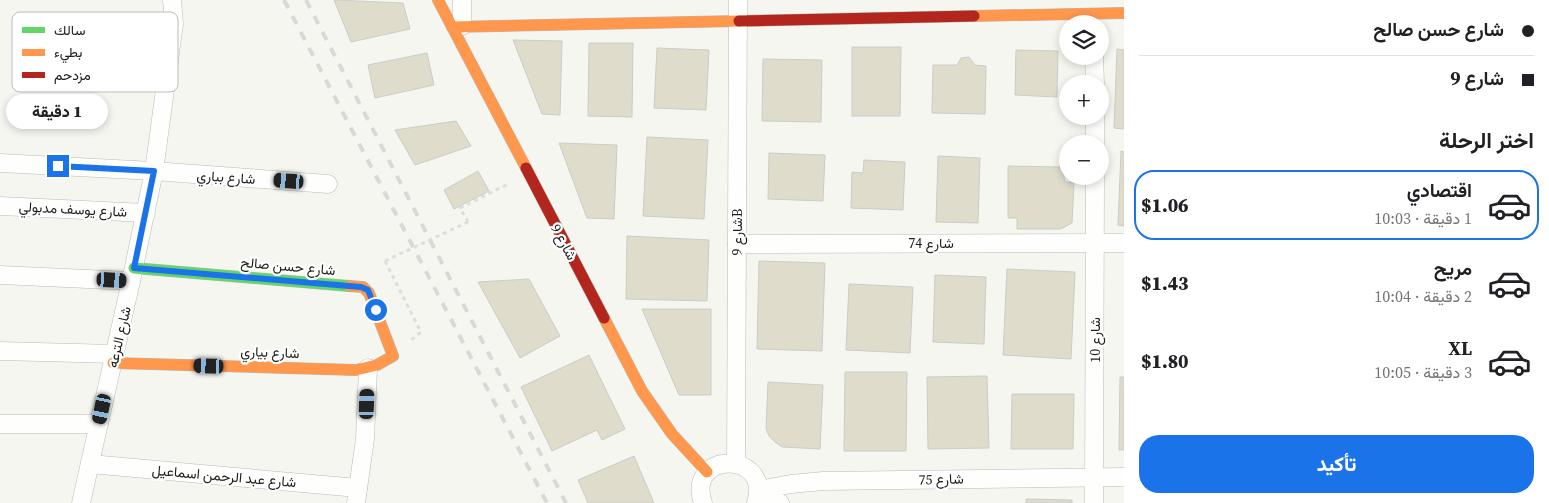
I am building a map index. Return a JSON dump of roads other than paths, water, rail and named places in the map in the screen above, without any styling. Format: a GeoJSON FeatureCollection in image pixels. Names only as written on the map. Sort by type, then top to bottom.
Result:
{"type":"FeatureCollection","features":[{"type":"Feature","properties":{"kind":"street","name":"شارع 9"},"geometry":{"type":"LineString","coordinates":[[438,0],[457,26],[529,174],[642,391],[672,434],[707,472]]}},
{"type":"Feature","properties":{"kind":"street"},"geometry":{"type":"LineString","coordinates":[[462,0],[457,26],[738,22],[1094,12],[1124,13]]}},
{"type":"Feature","properties":{"kind":"street","name":"شارع 9B"},"geometry":{"type":"LineString","coordinates":[[736,463],[738,0]]}},
{"type":"Feature","properties":{"kind":"street","name":"شارع الترعه"},"geometry":{"type":"LineString","coordinates":[[81,503],[146,213],[154,171],[165,92]]}},
{"type":"Feature","properties":{"kind":"street"},"geometry":{"type":"LineString","coordinates":[[0,163],[154,171]]}},
{"type":"Feature","properties":{"kind":"street","name":"شارع بباري"},"geometry":{"type":"LineString","coordinates":[[154,171],[328,184]]}},
{"type":"Feature","properties":{"kind":"street","name":"شارع 10"},"geometry":{"type":"LineString","coordinates":[[1094,503],[1095,185]]}},
{"type":"Feature","properties":{"kind":"street","name":"شارع يوسف مدبولي"},"geometry":{"type":"LineString","coordinates":[[0,206],[146,213]]}},
{"type":"Feature","properties":{"kind":"street","name":"شارع 74"},"geometry":{"type":"LineString","coordinates":[[737,244],[1124,243]]}},
{"type":"Feature","properties":{"kind":"street"},"geometry":{"type":"LineString","coordinates":[[0,276],[133,275]]}},
{"type":"Feature","properties":{"kind":"street","name":"شارع حسن صالح"},"geometry":{"type":"LineString","coordinates":[[133,275],[363,287],[369,292],[393,356]]}},
{"type":"Feature","properties":{"kind":"street"},"geometry":{"type":"LineString","coordinates":[[0,351],[114,358]]}},
{"type":"Feature","properties":{"kind":"street","name":"شارع بياري"},"geometry":{"type":"LineString","coordinates":[[114,358],[343,370],[368,368],[393,356]]}},
{"type":"Feature","properties":{"kind":"street"},"geometry":{"type":"LineString","coordinates":[[357,496],[365,439],[368,368]]}},
{"type":"Feature","properties":{"kind":"street"},"geometry":{"type":"LineString","coordinates":[[0,424],[99,424]]}},
{"type":"Feature","properties":{"kind":"street"},"geometry":{"type":"LineString","coordinates":[[703,503],[700,494],[701,482],[707,472],[726,462],[736,463],[748,468],[756,478],[758,497],[780,503]]}},
{"type":"Feature","properties":{"kind":"street","name":"شارع عبد الرحمن اسماعيل"},"geometry":{"type":"LineString","coordinates":[[90,464],[357,496]]}},
{"type":"Feature","properties":{"kind":"street","name":"شارع 75"},"geometry":{"type":"LineString","coordinates":[[758,497],[791,484],[823,481],[1124,477]]}},
{"type":"Feature","properties":{"kind":"railway"},"geometry":{"type":"LineString","coordinates":[[284,0],[547,503]]}},
{"type":"Feature","properties":{"kind":"railway"},"geometry":{"type":"LineString","coordinates":[[306,0],[566,503]]}}]}
